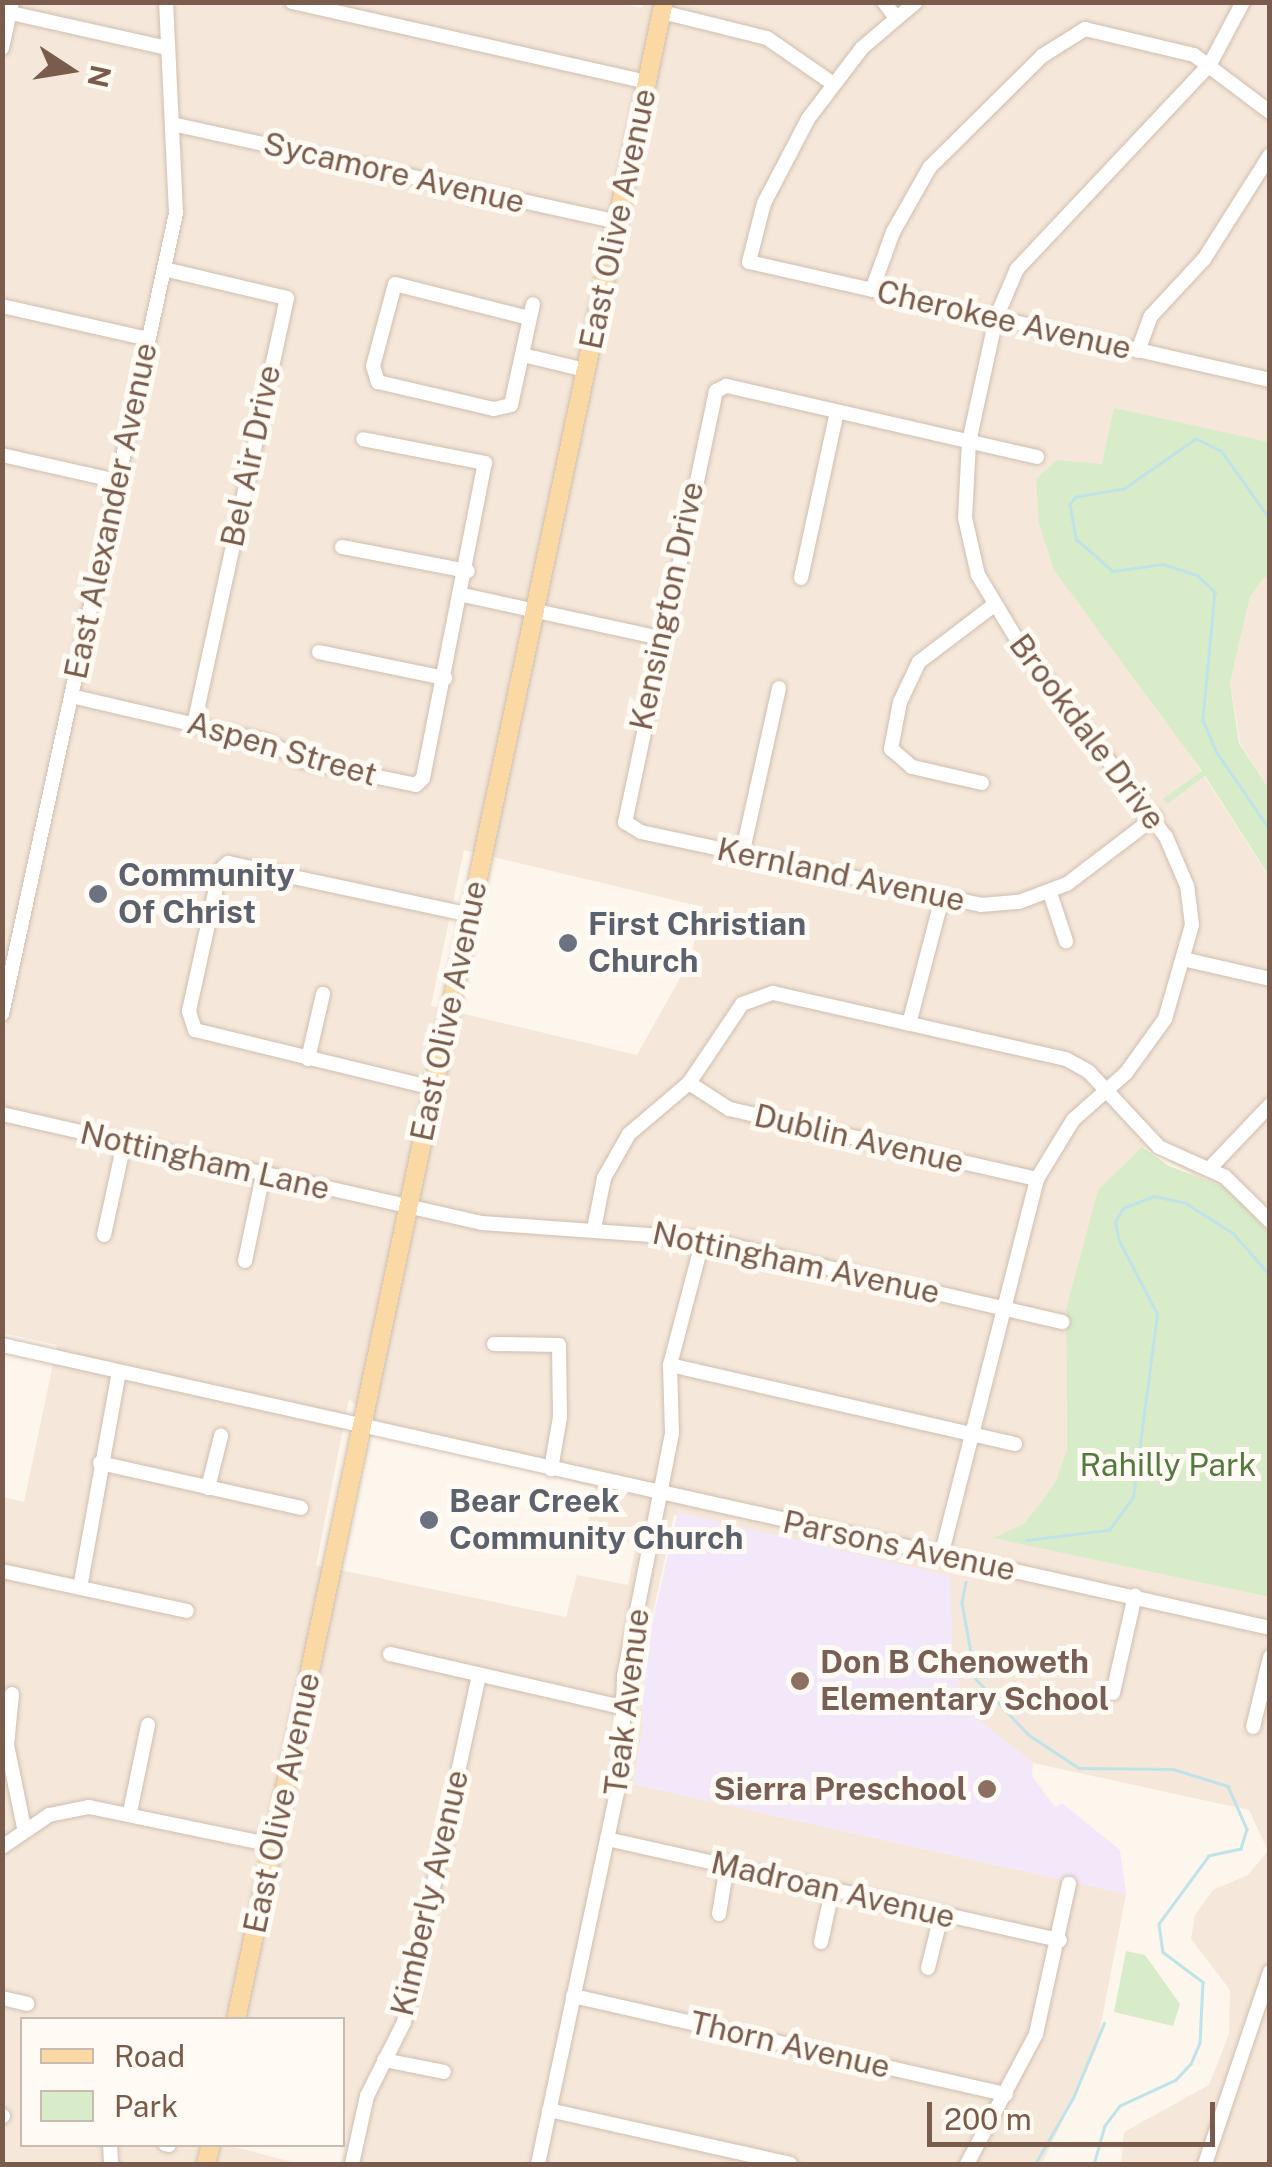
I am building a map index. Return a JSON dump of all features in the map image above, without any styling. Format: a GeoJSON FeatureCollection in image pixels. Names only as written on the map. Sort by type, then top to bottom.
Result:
{"type":"FeatureCollection","features":[{"type":"Feature","properties":{"kind":"main road","name":"East Olive Avenue"},"geometry":{"type":"LineString","coordinates":[[237,2017],[663,7]]}},
{"type":"Feature","properties":{"kind":"street","name":"East Alexander Avenue"},"geometry":{"type":"LineString","coordinates":[[2,1014],[176,212],[166,2]]}},
{"type":"Feature","properties":{"kind":"street"},"geometry":{"type":"LineString","coordinates":[[292,2],[647,82]]}},
{"type":"Feature","properties":{"kind":"street"},"geometry":{"type":"LineString","coordinates":[[884,2],[896,18]]}},
{"type":"Feature","properties":{"kind":"street"},"geometry":{"type":"LineString","coordinates":[[663,7],[751,32],[832,83],[916,2]]}},
{"type":"Feature","properties":{"kind":"street","name":"Brookdale Drive"},"geometry":{"type":"LineString","coordinates":[[941,1556],[1037,1180],[1073,1120],[1106,1091],[1165,1020],[1187,960],[1187,886],[1154,818],[994,605],[968,537],[969,442],[996,318],[1037,242],[1210,64],[1243,2]]}},
{"type":"Feature","properties":{"kind":"street"},"geometry":{"type":"LineString","coordinates":[[2,48],[8,8],[168,48]]}},
{"type":"Feature","properties":{"kind":"street"},"geometry":{"type":"LineString","coordinates":[[872,290],[893,232],[930,167],[1070,37],[1085,29],[1118,34],[1210,64],[1270,112]]}},
{"type":"Feature","properties":{"kind":"street","name":"Cherokee Avenue"},"geometry":{"type":"LineString","coordinates":[[832,83],[773,181],[748,262],[1270,380]]}},
{"type":"Feature","properties":{"kind":"street","name":"Sycamore Avenue"},"geometry":{"type":"LineString","coordinates":[[172,124],[616,222]]}},
{"type":"Feature","properties":{"kind":"street"},"geometry":{"type":"LineString","coordinates":[[1138,351],[1152,316],[1216,243],[1270,155]]}},
{"type":"Feature","properties":{"kind":"street","name":"Bel Air Drive"},"geometry":{"type":"LineString","coordinates":[[164,269],[287,298],[194,723]]}},
{"type":"Feature","properties":{"kind":"street"},"geometry":{"type":"LineString","coordinates":[[395,284],[531,311],[522,355],[511,404],[494,409],[378,382],[373,366],[395,284]]}},
{"type":"Feature","properties":{"kind":"street"},"geometry":{"type":"LineString","coordinates":[[2,306],[148,339]]}},
{"type":"Feature","properties":{"kind":"street"},"geometry":{"type":"LineString","coordinates":[[522,355],[585,370]]}},
{"type":"Feature","properties":{"kind":"street","name":"Kensington Drive"},"geometry":{"type":"LineString","coordinates":[[624,822],[660,638],[716,391],[726,386],[837,412]]}},
{"type":"Feature","properties":{"kind":"street"},"geometry":{"type":"LineString","coordinates":[[801,578],[837,412],[1036,458]]}},
{"type":"Feature","properties":{"kind":"street","name":"Aspen Street"},"geometry":{"type":"LineString","coordinates":[[71,696],[268,742],[302,760],[416,784],[424,778],[468,571],[485,462],[363,439]]}},
{"type":"Feature","properties":{"kind":"street"},"geometry":{"type":"LineString","coordinates":[[2,455],[117,481]]}},
{"type":"Feature","properties":{"kind":"street"},"geometry":{"type":"LineString","coordinates":[[342,547],[468,571]]}},
{"type":"Feature","properties":{"kind":"street"},"geometry":{"type":"LineString","coordinates":[[463,594],[660,638]]}},
{"type":"Feature","properties":{"kind":"street"},"geometry":{"type":"LineString","coordinates":[[982,783],[912,767],[892,749],[900,702],[919,662],[994,605]]}},
{"type":"Feature","properties":{"kind":"street"},"geometry":{"type":"LineString","coordinates":[[320,652],[444,678]]}},
{"type":"Feature","properties":{"kind":"street"},"geometry":{"type":"LineString","coordinates":[[742,855],[779,688]]}},
{"type":"Feature","properties":{"kind":"street","name":"Kernland Avenue"},"geometry":{"type":"LineString","coordinates":[[624,822],[641,832],[940,902],[1004,905],[1050,893],[1154,818]]}},
{"type":"Feature","properties":{"kind":"street"},"geometry":{"type":"LineString","coordinates":[[433,1088],[195,1030],[189,1021],[220,870],[228,863],[470,916]]}},
{"type":"Feature","properties":{"kind":"street"},"geometry":{"type":"LineString","coordinates":[[1050,893],[1066,941]]}},
{"type":"Feature","properties":{"kind":"street"},"geometry":{"type":"LineString","coordinates":[[909,1024],[940,902]]}},
{"type":"Feature","properties":{"kind":"street"},"geometry":{"type":"LineString","coordinates":[[1187,960],[1270,979]]}},
{"type":"Feature","properties":{"kind":"street"},"geometry":{"type":"LineString","coordinates":[[308,1059],[322,994]]}},
{"type":"Feature","properties":{"kind":"street"},"geometry":{"type":"LineString","coordinates":[[594,1228],[616,1152],[688,1083],[742,1004],[761,995],[1066,1059],[1106,1091],[1159,1147],[1236,1184],[1270,1221]]}},
{"type":"Feature","properties":{"kind":"street","name":"Dublin Avenue"},"geometry":{"type":"LineString","coordinates":[[688,1083],[729,1109],[1037,1180]]}},
{"type":"Feature","properties":{"kind":"street"},"geometry":{"type":"LineString","coordinates":[[1209,1170],[1270,1105]]}},
{"type":"Feature","properties":{"kind":"street","name":"Nottingham Lane"},"geometry":{"type":"LineString","coordinates":[[2,1114],[408,1207]]}},
{"type":"Feature","properties":{"kind":"street"},"geometry":{"type":"LineString","coordinates":[[104,1235],[124,1143]]}},
{"type":"Feature","properties":{"kind":"street"},"geometry":{"type":"LineString","coordinates":[[245,1261],[263,1175]]}},
{"type":"Feature","properties":{"kind":"street","name":"Nottingham Avenue"},"geometry":{"type":"LineString","coordinates":[[408,1207],[511,1227],[594,1228],[702,1239],[1063,1322]]}},
{"type":"Feature","properties":{"kind":"street","name":"Teak Avenue"},"geometry":{"type":"LineString","coordinates":[[538,2164],[622,1768],[624,1676],[672,1433],[670,1365],[702,1239]]}},
{"type":"Feature","properties":{"kind":"street"},"geometry":{"type":"LineString","coordinates":[[494,1344],[558,1345],[560,1416],[551,1469]]}},
{"type":"Feature","properties":{"kind":"street","name":"Parsons Avenue"},"geometry":{"type":"LineString","coordinates":[[2,1345],[361,1430],[1270,1628]]}},
{"type":"Feature","properties":{"kind":"street"},"geometry":{"type":"LineString","coordinates":[[670,1365],[1015,1444]]}},
{"type":"Feature","properties":{"kind":"street"},"geometry":{"type":"LineString","coordinates":[[80,1588],[118,1372]]}},
{"type":"Feature","properties":{"kind":"street"},"geometry":{"type":"LineString","coordinates":[[208,1488],[221,1436]]}},
{"type":"Feature","properties":{"kind":"street"},"geometry":{"type":"LineString","coordinates":[[100,1463],[302,1508]]}},
{"type":"Feature","properties":{"kind":"street"},"geometry":{"type":"LineString","coordinates":[[2,1570],[187,1611]]}},
{"type":"Feature","properties":{"kind":"street"},"geometry":{"type":"LineString","coordinates":[[1112,1693],[1134,1596]]}},
{"type":"Feature","properties":{"kind":"street"},"geometry":{"type":"LineString","coordinates":[[390,1654],[625,1708]]}},
{"type":"Feature","properties":{"kind":"street"},"geometry":{"type":"LineString","coordinates":[[1252,1727],[1270,1657]]}},
{"type":"Feature","properties":{"kind":"street","name":"Kimberly Avenue"},"geometry":{"type":"LineString","coordinates":[[352,2164],[366,2096],[407,2011],[479,1675]]}},
{"type":"Feature","properties":{"kind":"street"},"geometry":{"type":"LineString","coordinates":[[12,1694],[7,1745],[24,1828]]}},
{"type":"Feature","properties":{"kind":"street"},"geometry":{"type":"LineString","coordinates":[[130,1812],[148,1725]]}},
{"type":"Feature","properties":{"kind":"street"},"geometry":{"type":"LineString","coordinates":[[2,1847],[24,1828],[68,1809],[130,1812],[273,1844]]}},
{"type":"Feature","properties":{"kind":"street","name":"Madroan Avenue"},"geometry":{"type":"LineString","coordinates":[[606,1839],[1060,1940]]}},
{"type":"Feature","properties":{"kind":"street"},"geometry":{"type":"LineString","coordinates":[[719,1914],[727,1866]]}},
{"type":"Feature","properties":{"kind":"street"},"geometry":{"type":"LineString","coordinates":[[967,2164],[1040,2023],[1070,1884]]}},
{"type":"Feature","properties":{"kind":"street"},"geometry":{"type":"LineString","coordinates":[[821,1942],[832,1890]]}},
{"type":"Feature","properties":{"kind":"street"},"geometry":{"type":"LineString","coordinates":[[928,1968],[940,1916]]}},
{"type":"Feature","properties":{"kind":"street"},"geometry":{"type":"LineString","coordinates":[[1206,2164],[1270,1972]]}},
{"type":"Feature","properties":{"kind":"street","name":"Thorn Avenue"},"geometry":{"type":"LineString","coordinates":[[573,1996],[1006,2094]]}},
{"type":"Feature","properties":{"kind":"street"},"geometry":{"type":"LineString","coordinates":[[2,1998],[27,2004]]}},
{"type":"Feature","properties":{"kind":"street"},"geometry":{"type":"LineString","coordinates":[[384,2060],[444,2072]]}},
{"type":"Feature","properties":{"kind":"street"},"geometry":{"type":"LineString","coordinates":[[549,2110],[790,2164]]}},
{"type":"Feature","properties":{"kind":"shaded area"},"geometry":{"type":"Polygon","coordinates":[[[617,2],[642,8],[644,2],[1269,3],[1269,442],[1115,409],[1102,464],[1044,475],[1170,723],[1269,877],[1269,1234],[1247,1205],[1143,1147],[1066,1310],[1067,1450],[1054,1485],[1024,1524],[995,1538],[1269,1597],[1269,2164],[1121,2164],[1124,2132],[1209,2085],[1229,2034],[1230,1990],[1191,1939],[1195,1915],[1213,1890],[1248,1875],[1268,1851],[1249,1810],[1033,1763],[971,1714],[953,1668],[949,1576],[674,1515],[642,1666],[643,1729],[633,1784],[1126,1894],[1096,2050],[1042,2164],[341,2164],[344,2148],[338,2147],[345,2147],[345,2017],[20,2017],[20,2147],[235,2147],[300,2164],[3,2164],[3,1497],[24,1502],[57,1345],[3,1333],[3,3],[617,2]],[[464,850],[431,1006],[637,1055],[690,960],[703,907],[464,850]],[[349,1399],[316,1565],[566,1617],[577,1575],[628,1585],[636,1544],[586,1533],[595,1488],[378,1426],[349,1399]]]}},
{"type":"Feature","properties":{"kind":"shaded area"},"geometry":{"type":"Polygon","coordinates":[[[1265,577],[1270,580],[1269,789],[1240,743],[1230,683],[1250,597],[1265,577]]]}},
{"type":"Feature","properties":{"kind":"shaded area","name":"Don B Chenoweth Elementary School"},"geometry":{"type":"Polygon","coordinates":[[[678,1512],[950,1576],[953,1668],[971,1714],[1033,1763],[1032,1776],[1055,1807],[1062,1803],[1120,1850],[1126,1894],[633,1784],[643,1729],[642,1666],[678,1512]]]}},
{"type":"Feature","properties":{"kind":"green space"},"geometry":{"type":"Polygon","coordinates":[[[1114,408],[1269,442],[1269,580],[1265,577],[1250,597],[1230,683],[1239,743],[1269,789],[1269,876],[1205,776],[1167,804],[1163,799],[1202,771],[1054,570],[1039,524],[1036,479],[1057,460],[1102,464],[1114,408]]]}},
{"type":"Feature","properties":{"kind":"green space","name":"Rahilly Park"},"geometry":{"type":"Polygon","coordinates":[[[1142,1147],[1169,1166],[1234,1191],[1269,1234],[1269,1597],[993,1538],[1024,1524],[1054,1485],[1067,1450],[1066,1310],[1098,1190],[1142,1147]]]}},
{"type":"Feature","properties":{"kind":"green space"},"geometry":{"type":"Polygon","coordinates":[[[1126,1951],[1145,1955],[1180,2004],[1173,2026],[1114,2012],[1126,1951]]]}},
{"type":"Feature","properties":{"kind":"waterway"},"geometry":{"type":"LineString","coordinates":[[1270,520],[1221,451],[1196,439],[1124,489],[1076,497],[1070,504],[1076,539],[1113,571],[1163,564],[1197,575],[1215,592],[1203,720],[1216,751],[1270,830]]}},
{"type":"Feature","properties":{"kind":"waterway"},"geometry":{"type":"LineString","coordinates":[[1026,1540],[1109,1530],[1133,1497],[1157,1314],[1119,1241],[1115,1222],[1123,1208],[1154,1196],[1186,1203],[1233,1233],[1270,1275]]}},
{"type":"Feature","properties":{"kind":"waterway"},"geometry":{"type":"LineString","coordinates":[[966,1582],[962,1603],[976,1679],[1029,1735],[1079,1768],[1173,1769],[1228,1786],[1247,1829],[1241,1849],[1209,1856],[1159,1924],[1163,1952],[1203,1982],[1200,2043],[1191,2064],[1176,2080],[1120,2106],[1105,2126],[1094,2164]]}},
{"type":"Feature","properties":{"kind":"waterway"},"geometry":{"type":"LineString","coordinates":[[1035,2164],[1073,2098],[1104,2023]]}},
{"type":"Feature","properties":{"kind":"place","name":"Community Of Christ"},"geometry":{"type":"Point","coordinates":[98,894]}},
{"type":"Feature","properties":{"kind":"place","name":"First Christian Church"},"geometry":{"type":"Point","coordinates":[568,943]}},
{"type":"Feature","properties":{"kind":"place","name":"Bear Creek Community Church"},"geometry":{"type":"Point","coordinates":[429,1520]}},
{"type":"Feature","properties":{"kind":"place","name":"Don B Chenoweth Elementary School"},"geometry":{"type":"Point","coordinates":[800,1681]}},
{"type":"Feature","properties":{"kind":"place","name":"Sierra Preschool"},"geometry":{"type":"Point","coordinates":[987,1789]}}]}
